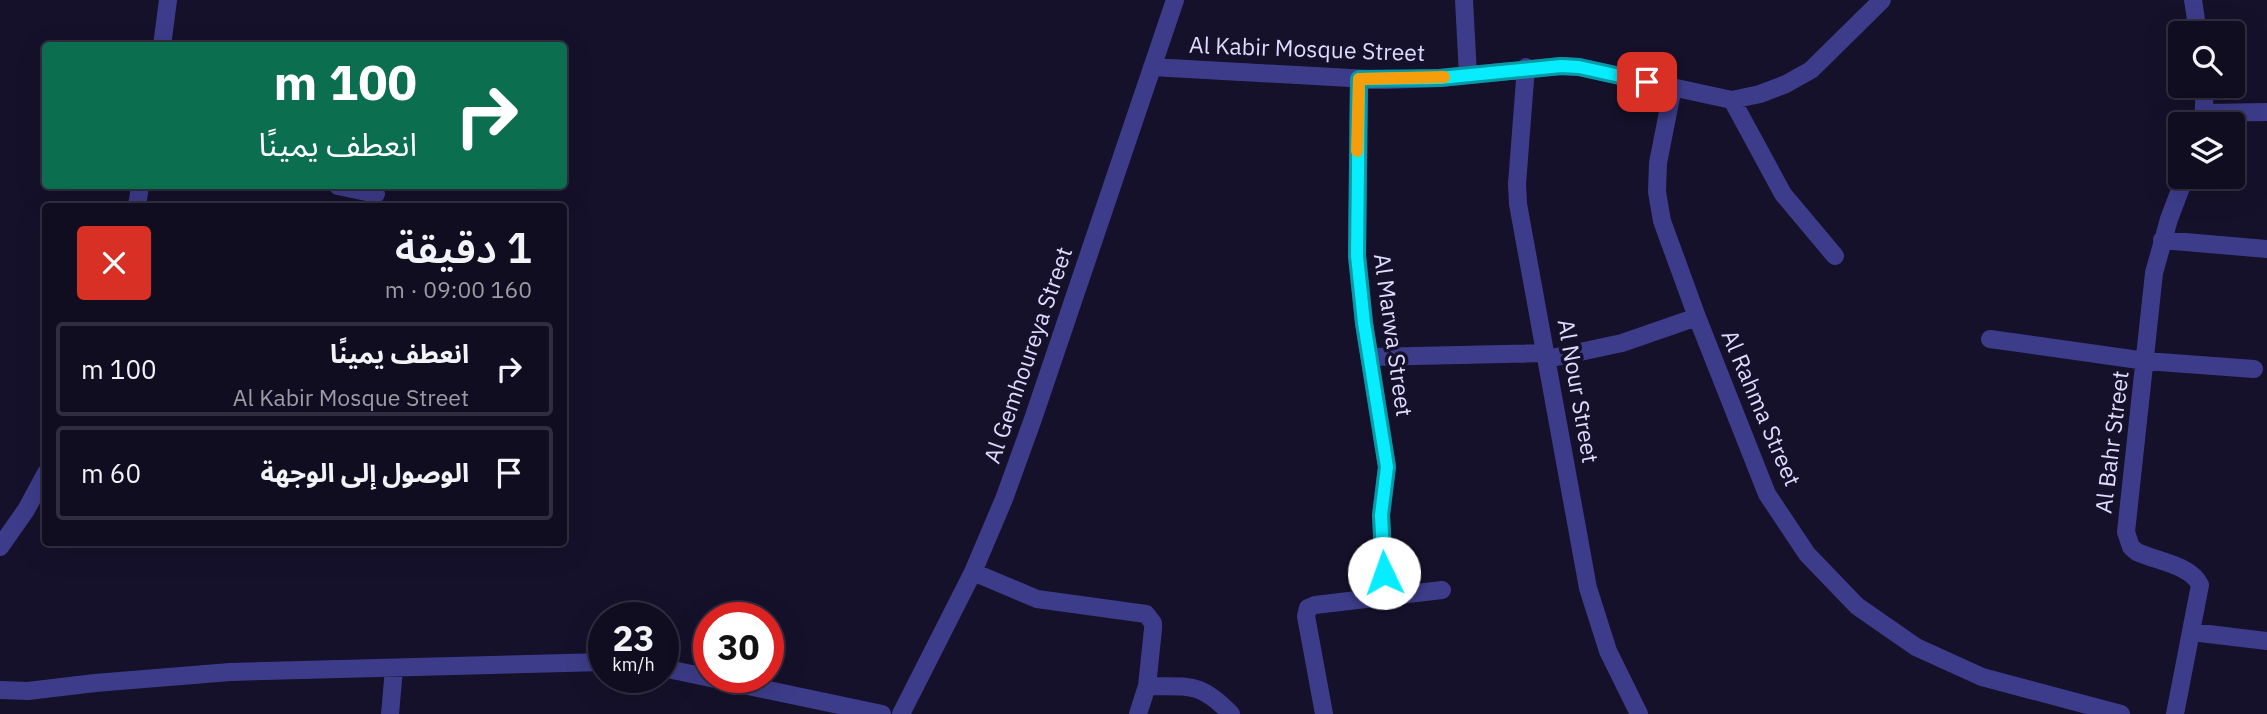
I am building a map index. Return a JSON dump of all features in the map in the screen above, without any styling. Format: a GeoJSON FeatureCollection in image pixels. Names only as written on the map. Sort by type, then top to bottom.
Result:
{"type":"FeatureCollection","features":[{"type":"Feature","properties":{"kind":"street"},"geometry":{"type":"LineString","coordinates":[[163,42],[168,0]]}},
{"type":"Feature","properties":{"kind":"street"},"geometry":{"type":"LineString","coordinates":[[1464,0],[1468,75]]}},
{"type":"Feature","properties":{"kind":"street","name":"Al Kabir Mosque Street"},"geometry":{"type":"LineString","coordinates":[[1152,67],[1359,79],[1413,79],[1526,67],[1579,67],[1732,100],[1786,85],[1811,70],[1882,0]]}},
{"type":"Feature","properties":{"kind":"street"},"geometry":{"type":"LineString","coordinates":[[2193,0],[2196,21]]}},
{"type":"Feature","properties":{"kind":"street","name":"Al Gemhoureya Street"},"geometry":{"type":"LineString","coordinates":[[901,714],[973,572],[1004,499],[1152,67],[1171,1]]}},
{"type":"Feature","properties":{"kind":"street","name":"Al Nour Street"},"geometry":{"type":"LineString","coordinates":[[1526,67],[1517,184],[1518,204],[1591,599],[1608,651],[1639,714]]}},
{"type":"Feature","properties":{"kind":"street","name":"Al Marwa Street"},"geometry":{"type":"LineString","coordinates":[[1359,79],[1357,256],[1359,290],[1387,467],[1381,515],[1385,596]]}},
{"type":"Feature","properties":{"kind":"street","name":"Al Rahma Street"},"geometry":{"type":"LineString","coordinates":[[1673,88],[1658,163],[1657,192],[1662,221],[1767,494],[1807,554],[1857,606],[1916,647],[1982,677],[2120,714]]}},
{"type":"Feature","properties":{"kind":"street"},"geometry":{"type":"LineString","coordinates":[[1732,100],[1783,194],[1836,256]]}},
{"type":"Feature","properties":{"kind":"street"},"geometry":{"type":"LineString","coordinates":[[2245,114],[2267,112]]}},
{"type":"Feature","properties":{"kind":"street"},"geometry":{"type":"LineString","coordinates":[[352,189],[376,194]]}},
{"type":"Feature","properties":{"kind":"street","name":"Al Bahr Street"},"geometry":{"type":"LineString","coordinates":[[2175,714],[2200,591],[2197,579],[2188,572],[2137,552],[2131,547],[2126,532],[2154,273],[2162,240],[2181,189]]}},
{"type":"Feature","properties":{"kind":"street"},"geometry":{"type":"LineString","coordinates":[[2162,240],[2267,249]]}},
{"type":"Feature","properties":{"kind":"street"},"geometry":{"type":"LineString","coordinates":[[1370,357],[1546,356],[1622,344],[1697,317]]}},
{"type":"Feature","properties":{"kind":"street"},"geometry":{"type":"LineString","coordinates":[[1990,339],[2146,361],[2254,369]]}},
{"type":"Feature","properties":{"kind":"street"},"geometry":{"type":"LineString","coordinates":[[0,547],[26,510],[42,480]]}},
{"type":"Feature","properties":{"kind":"street"},"geometry":{"type":"LineString","coordinates":[[973,572],[1037,599],[1146,614],[1153,623],[1153,629],[1147,686],[1138,714]]}},
{"type":"Feature","properties":{"kind":"street"},"geometry":{"type":"LineString","coordinates":[[1324,714],[1306,616],[1308,608],[1442,590]]}},
{"type":"Feature","properties":{"kind":"street"},"geometry":{"type":"LineString","coordinates":[[2192,632],[2267,641]]}},
{"type":"Feature","properties":{"kind":"street"},"geometry":{"type":"LineString","coordinates":[[0,690],[28,691],[230,672],[588,663]]}},
{"type":"Feature","properties":{"kind":"street"},"geometry":{"type":"LineString","coordinates":[[390,714],[394,669]]}},
{"type":"Feature","properties":{"kind":"street"},"geometry":{"type":"LineString","coordinates":[[679,671],[881,714]]}},
{"type":"Feature","properties":{"kind":"street"},"geometry":{"type":"LineString","coordinates":[[1147,686],[1200,689],[1214,697],[1231,714]]}},
{"type":"Feature","properties":{"kind":"slow traffic"},"geometry":{"type":"LineString","coordinates":[[1357,151],[1359,79],[1444,77]]}},
{"type":"Feature","properties":{"kind":"route"},"geometry":{"type":"LineString","coordinates":[[1384,573],[1381,505],[1388,477],[1359,290],[1357,256],[1359,79],[1440,78],[1526,67],[1561,66],[1579,67],[1647,82]]}}]}
